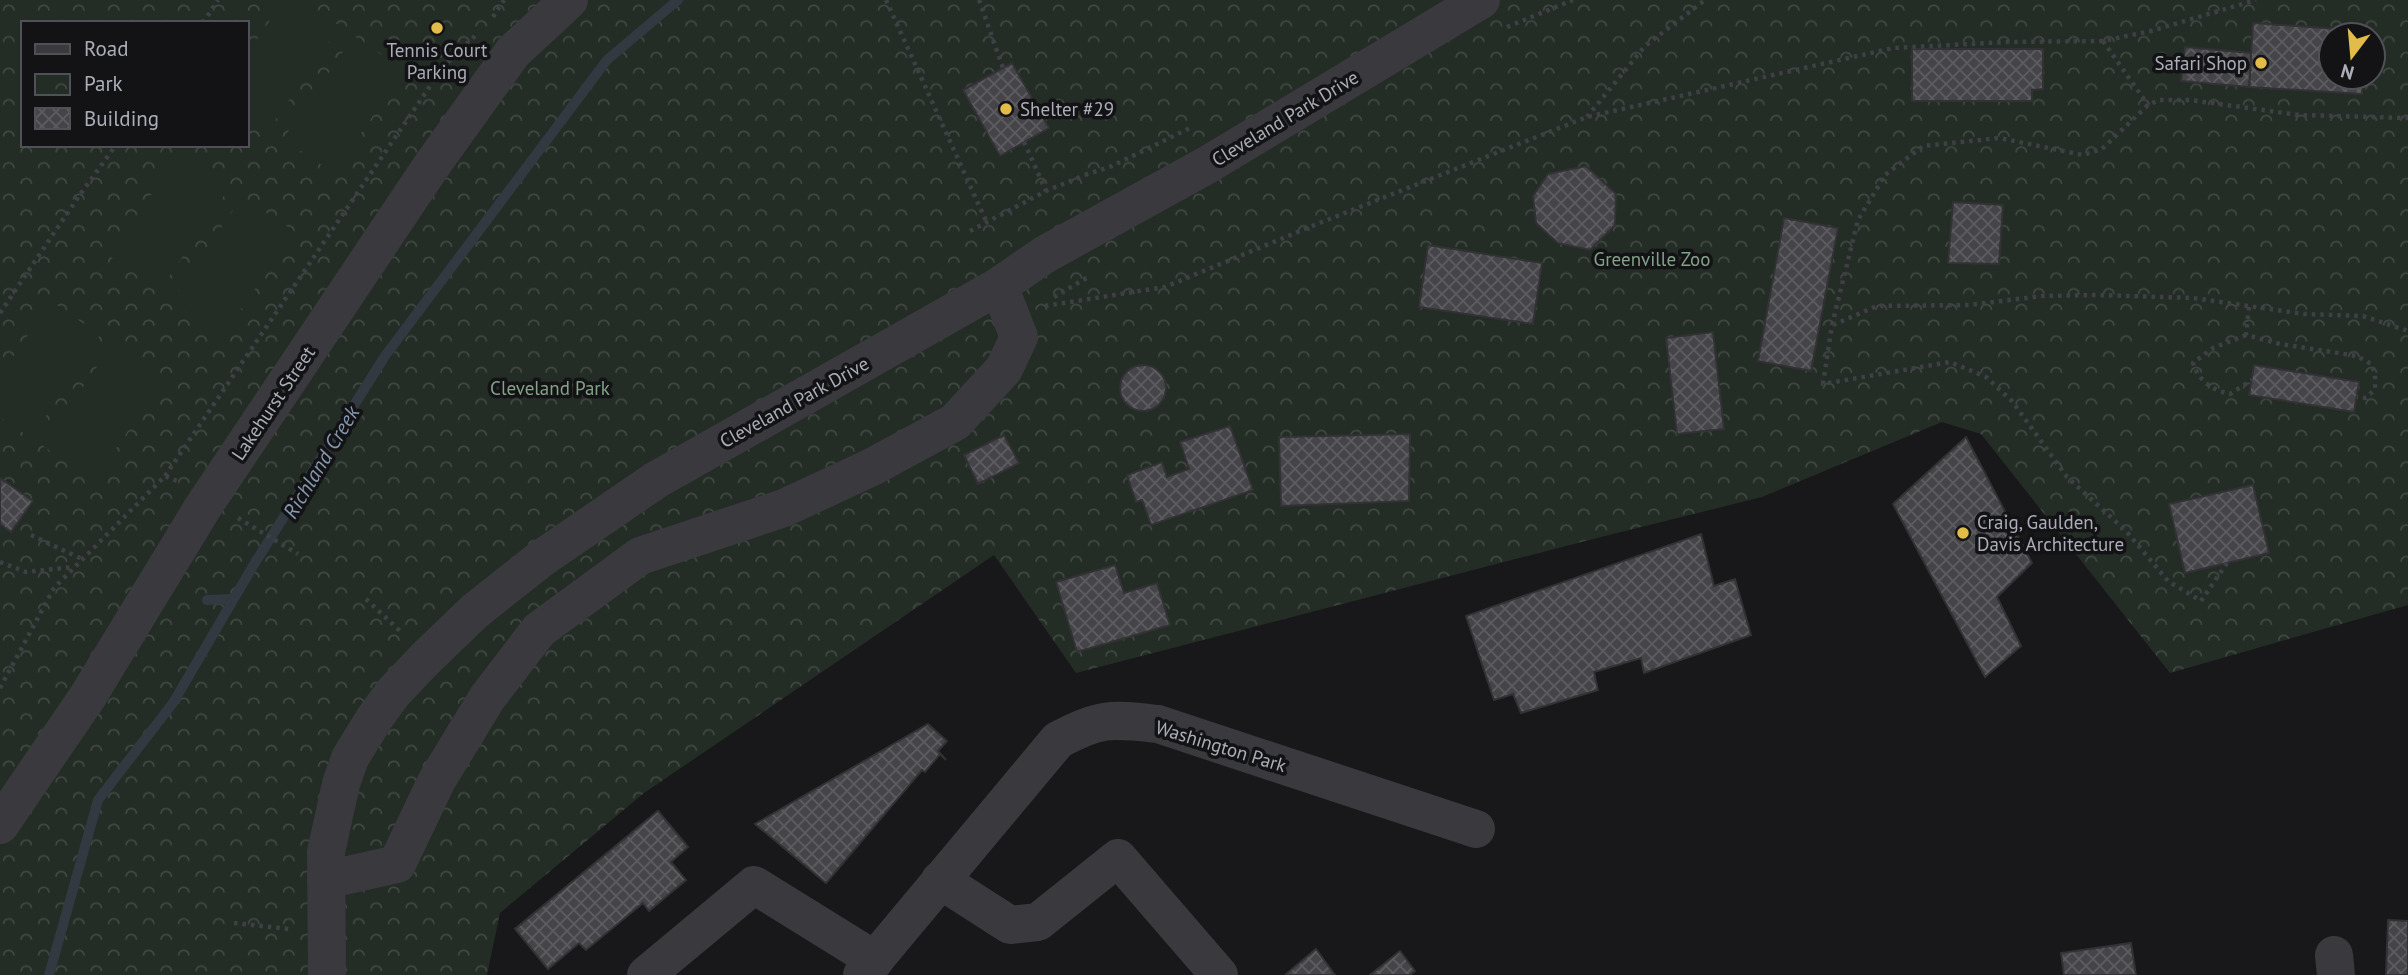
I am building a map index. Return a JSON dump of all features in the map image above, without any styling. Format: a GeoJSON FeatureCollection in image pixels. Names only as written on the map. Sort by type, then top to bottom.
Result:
{"type":"FeatureCollection","features":[{"type":"Feature","properties":{"kind":"street","name":"Lakehurst Street"},"geometry":{"type":"LineString","coordinates":[[0,825],[88,696],[203,507],[432,164],[513,52],[569,0]]}},
{"type":"Feature","properties":{"kind":"street","name":"Cleveland Park Drive"},"geometry":{"type":"LineString","coordinates":[[327,975],[326,852],[341,784],[350,758],[392,694],[475,611],[542,558],[656,480],[999,285],[1044,255],[1208,165],[1481,0]]}},
{"type":"Feature","properties":{"kind":"street"},"geometry":{"type":"LineString","coordinates":[[326,880],[397,864],[436,782],[487,698],[539,629],[640,556],[784,508],[872,467],[955,422],[1004,369],[1019,337],[999,285]]}},
{"type":"Feature","properties":{"kind":"street","name":"Washington Park"},"geometry":{"type":"LineString","coordinates":[[868,967],[1058,740],[1085,726],[1113,719],[1158,724],[1476,828]]}},
{"type":"Feature","properties":{"kind":"street"},"geometry":{"type":"LineString","coordinates":[[940,880],[1010,925],[1038,922],[1118,858],[1219,975]]}},
{"type":"Feature","properties":{"kind":"street"},"geometry":{"type":"LineString","coordinates":[[646,975],[754,885],[868,967]]}},
{"type":"Feature","properties":{"kind":"path"},"geometry":{"type":"LineString","coordinates":[[204,21],[218,0]]}},
{"type":"Feature","properties":{"kind":"path"},"geometry":{"type":"LineString","coordinates":[[491,20],[504,0]]}},
{"type":"Feature","properties":{"kind":"path"},"geometry":{"type":"LineString","coordinates":[[886,0],[987,222]]}},
{"type":"Feature","properties":{"kind":"path"},"geometry":{"type":"LineString","coordinates":[[979,0],[1003,68]]}},
{"type":"Feature","properties":{"kind":"path"},"geometry":{"type":"LineString","coordinates":[[1587,117],[1644,46],[1705,0]]}},
{"type":"Feature","properties":{"kind":"path"},"geometry":{"type":"LineString","coordinates":[[1034,307],[1165,287],[1587,117],[1893,48],[2008,42],[2102,41],[2151,31],[2256,0]]}},
{"type":"Feature","properties":{"kind":"path"},"geometry":{"type":"LineString","coordinates":[[0,688],[54,588],[166,476],[443,67],[484,28]]}},
{"type":"Feature","properties":{"kind":"path"},"geometry":{"type":"LineString","coordinates":[[2102,41],[2148,104]]}},
{"type":"Feature","properties":{"kind":"path"},"geometry":{"type":"LineString","coordinates":[[2227,563],[2201,601],[2168,581],[2126,531],[2067,477],[2012,401],[1986,377],[1950,362],[1823,384],[1832,326],[1858,220],[1885,175],[1923,146],[1999,138],[2082,155],[2102,149],[2148,104],[2159,100],[2190,100],[2299,115],[2408,118]]}},
{"type":"Feature","properties":{"kind":"path"},"geometry":{"type":"LineString","coordinates":[[970,230],[1046,191],[1112,166],[1202,122]]}},
{"type":"Feature","properties":{"kind":"path"},"geometry":{"type":"LineString","coordinates":[[1024,142],[1046,191]]}},
{"type":"Feature","properties":{"kind":"path"},"geometry":{"type":"LineString","coordinates":[[0,313],[115,147]]}},
{"type":"Feature","properties":{"kind":"path"},"geometry":{"type":"LineString","coordinates":[[1832,326],[1877,306],[1969,304],[2042,296],[2098,295],[2193,299],[2304,314],[2363,316],[2408,331]]}},
{"type":"Feature","properties":{"kind":"path"},"geometry":{"type":"LineString","coordinates":[[2246,335],[2249,307]]}},
{"type":"Feature","properties":{"kind":"path"},"geometry":{"type":"LineString","coordinates":[[2252,380],[2230,394],[2213,390],[2196,372],[2193,363],[2213,348],[2246,335],[2280,344],[2357,356],[2371,364],[2375,373],[2375,389],[2366,398],[2357,397]]}},
{"type":"Feature","properties":{"kind":"path"},"geometry":{"type":"LineString","coordinates":[[166,476],[185,484]]}},
{"type":"Feature","properties":{"kind":"path"},"geometry":{"type":"LineString","coordinates":[[228,512],[298,554]]}},
{"type":"Feature","properties":{"kind":"path"},"geometry":{"type":"LineString","coordinates":[[31,535],[82,559]]}},
{"type":"Feature","properties":{"kind":"path"},"geometry":{"type":"LineString","coordinates":[[0,562],[26,572],[74,566]]}},
{"type":"Feature","properties":{"kind":"path"},"geometry":{"type":"LineString","coordinates":[[366,599],[394,624]]}},
{"type":"Feature","properties":{"kind":"path"},"geometry":{"type":"LineString","coordinates":[[234,923],[281,927]]}},
{"type":"Feature","properties":{"kind":"green space"},"geometry":{"type":"Polygon","coordinates":[[[0,0],[2408,0],[2408,605],[2170,673],[1981,434],[1942,422],[1762,497],[1076,673],[994,555],[644,793],[500,913],[487,975],[0,975],[0,0]]]}},
{"type":"Feature","properties":{"kind":"green space"},"geometry":{"type":"Polygon","coordinates":[[[284,0],[301,0],[340,26],[269,129],[248,115],[248,53],[284,0]]]}},
{"type":"Feature","properties":{"kind":"green space"},"geometry":{"type":"Polygon","coordinates":[[[354,36],[404,70],[334,173],[283,139],[354,36]]]}},
{"type":"Feature","properties":{"kind":"green space"},"geometry":{"type":"Polygon","coordinates":[[[179,154],[229,188],[160,290],[109,256],[179,154]]]}},
{"type":"Feature","properties":{"kind":"green space"},"geometry":{"type":"Polygon","coordinates":[[[242,197],[294,231],[224,334],[173,299],[242,197]]]}},
{"type":"Feature","properties":{"kind":"green space"},"geometry":{"type":"Polygon","coordinates":[[[51,301],[100,335],[31,438],[0,417],[0,376],[51,301]]]}},
{"type":"Feature","properties":{"kind":"green space"},"geometry":{"type":"Polygon","coordinates":[[[113,343],[164,378],[94,481],[43,446],[113,343]]]}},
{"type":"Feature","properties":{"kind":"building"},"geometry":{"type":"Polygon","coordinates":[[[2253,23],[2317,28],[2317,91],[2362,91],[2362,94],[2249,87],[2253,23]]]}},
{"type":"Feature","properties":{"kind":"building"},"geometry":{"type":"Polygon","coordinates":[[[2185,47],[2251,53],[2249,87],[2181,81],[2185,47]]]}},
{"type":"Feature","properties":{"kind":"building"},"geometry":{"type":"Polygon","coordinates":[[[1912,49],[2043,49],[2043,89],[2032,90],[2032,101],[1912,101],[1912,49]]]}},
{"type":"Feature","properties":{"kind":"building","name":"Shelter #29"},"geometry":{"type":"Polygon","coordinates":[[[1012,63],[1049,128],[1000,156],[963,90],[1012,63]]]}},
{"type":"Feature","properties":{"kind":"building"},"geometry":{"type":"Polygon","coordinates":[[[1586,166],[1616,194],[1615,225],[1590,250],[1558,243],[1536,223],[1533,196],[1548,174],[1586,166]]]}},
{"type":"Feature","properties":{"kind":"building"},"geometry":{"type":"Polygon","coordinates":[[[1953,202],[2003,205],[1999,264],[1948,263],[1953,202]]]}},
{"type":"Feature","properties":{"kind":"building"},"geometry":{"type":"Polygon","coordinates":[[[1784,218],[1838,228],[1811,371],[1758,361],[1784,218]]]}},
{"type":"Feature","properties":{"kind":"building"},"geometry":{"type":"Polygon","coordinates":[[[1428,245],[1542,263],[1533,324],[1419,307],[1428,245]]]}},
{"type":"Feature","properties":{"kind":"building"},"geometry":{"type":"Polygon","coordinates":[[[1713,332],[1724,429],[1677,434],[1666,338],[1713,332]]]}},
{"type":"Feature","properties":{"kind":"building"},"geometry":{"type":"Polygon","coordinates":[[[1143,365],[1160,371],[1166,388],[1160,405],[1143,411],[1126,405],[1120,388],[1126,371],[1143,365]]]}},
{"type":"Feature","properties":{"kind":"building"},"geometry":{"type":"Polygon","coordinates":[[[2254,365],[2359,382],[2354,412],[2249,395],[2254,365]]]}},
{"type":"Feature","properties":{"kind":"building"},"geometry":{"type":"Polygon","coordinates":[[[1230,426],[1253,490],[1151,525],[1142,500],[1136,502],[1127,475],[1162,462],[1167,477],[1189,469],[1180,442],[1230,426]]]}},
{"type":"Feature","properties":{"kind":"building"},"geometry":{"type":"Polygon","coordinates":[[[1410,434],[1409,501],[1281,506],[1279,437],[1410,434]]]}},
{"type":"Feature","properties":{"kind":"building"},"geometry":{"type":"Polygon","coordinates":[[[1004,435],[1019,463],[978,484],[964,455],[1004,435]]]}},
{"type":"Feature","properties":{"kind":"building","name":"Craig, Gaulden, Davis Architecture"},"geometry":{"type":"Polygon","coordinates":[[[1966,437],[2032,563],[1997,597],[2021,646],[1985,677],[1893,504],[1966,437]]]}},
{"type":"Feature","properties":{"kind":"building"},"geometry":{"type":"Polygon","coordinates":[[[0,478],[33,501],[11,532],[0,524],[0,478]]]}},
{"type":"Feature","properties":{"kind":"building"},"geometry":{"type":"Polygon","coordinates":[[[2253,485],[2269,553],[2185,573],[2169,504],[2253,485]]]}},
{"type":"Feature","properties":{"kind":"building"},"geometry":{"type":"Polygon","coordinates":[[[1701,534],[1714,586],[1735,579],[1751,635],[1644,673],[1641,658],[1594,672],[1598,690],[1521,713],[1513,694],[1494,700],[1466,616],[1701,534]]]}},
{"type":"Feature","properties":{"kind":"building"},"geometry":{"type":"Polygon","coordinates":[[[1115,565],[1124,593],[1157,583],[1170,625],[1077,652],[1056,582],[1115,565]]]}},
{"type":"Feature","properties":{"kind":"building"},"geometry":{"type":"Polygon","coordinates":[[[928,724],[947,741],[938,751],[946,760],[940,754],[925,772],[922,770],[826,883],[755,824],[928,724]]]}},
{"type":"Feature","properties":{"kind":"building"},"geometry":{"type":"Polygon","coordinates":[[[658,811],[688,847],[671,862],[686,880],[649,911],[643,903],[586,950],[579,943],[548,969],[515,929],[658,811]]]}},
{"type":"Feature","properties":{"kind":"building"},"geometry":{"type":"Polygon","coordinates":[[[2388,920],[2408,921],[2408,975],[2386,975],[2388,920]]]}},
{"type":"Feature","properties":{"kind":"building"},"geometry":{"type":"Polygon","coordinates":[[[2131,943],[2136,975],[2064,975],[2061,953],[2131,943]]]}},
{"type":"Feature","properties":{"kind":"building"},"geometry":{"type":"Polygon","coordinates":[[[1316,949],[1335,975],[1286,974],[1316,949]]]}},
{"type":"Feature","properties":{"kind":"building"},"geometry":{"type":"Polygon","coordinates":[[[1400,951],[1415,971],[1410,975],[1370,975],[1400,951]]]}},
{"type":"Feature","properties":{"kind":"waterway","name":"Richland Creek"},"geometry":{"type":"LineString","coordinates":[[49,975],[98,800],[173,703],[253,566],[385,356],[607,60],[678,0]]}},
{"type":"Feature","properties":{"kind":"waterway"},"geometry":{"type":"LineString","coordinates":[[207,600],[233,599]]}},
{"type":"Feature","properties":{"kind":"place","name":"Tennis Court Parking"},"geometry":{"type":"Point","coordinates":[437,28]}},
{"type":"Feature","properties":{"kind":"place","name":"Safari Shop"},"geometry":{"type":"Point","coordinates":[2261,63]}},
{"type":"Feature","properties":{"kind":"place","name":"Shelter #29"},"geometry":{"type":"Point","coordinates":[1006,109]}},
{"type":"Feature","properties":{"kind":"place","name":"Craig, Gaulden, Davis Architecture"},"geometry":{"type":"Point","coordinates":[1963,533]}},
{"type":"Feature","properties":{"kind":"park label","name":"Greenville Zoo"},"geometry":{"type":"Point","coordinates":[1652,259]}},
{"type":"Feature","properties":{"kind":"park label","name":"Cleveland Park"},"geometry":{"type":"Point","coordinates":[550,388]}}]}
